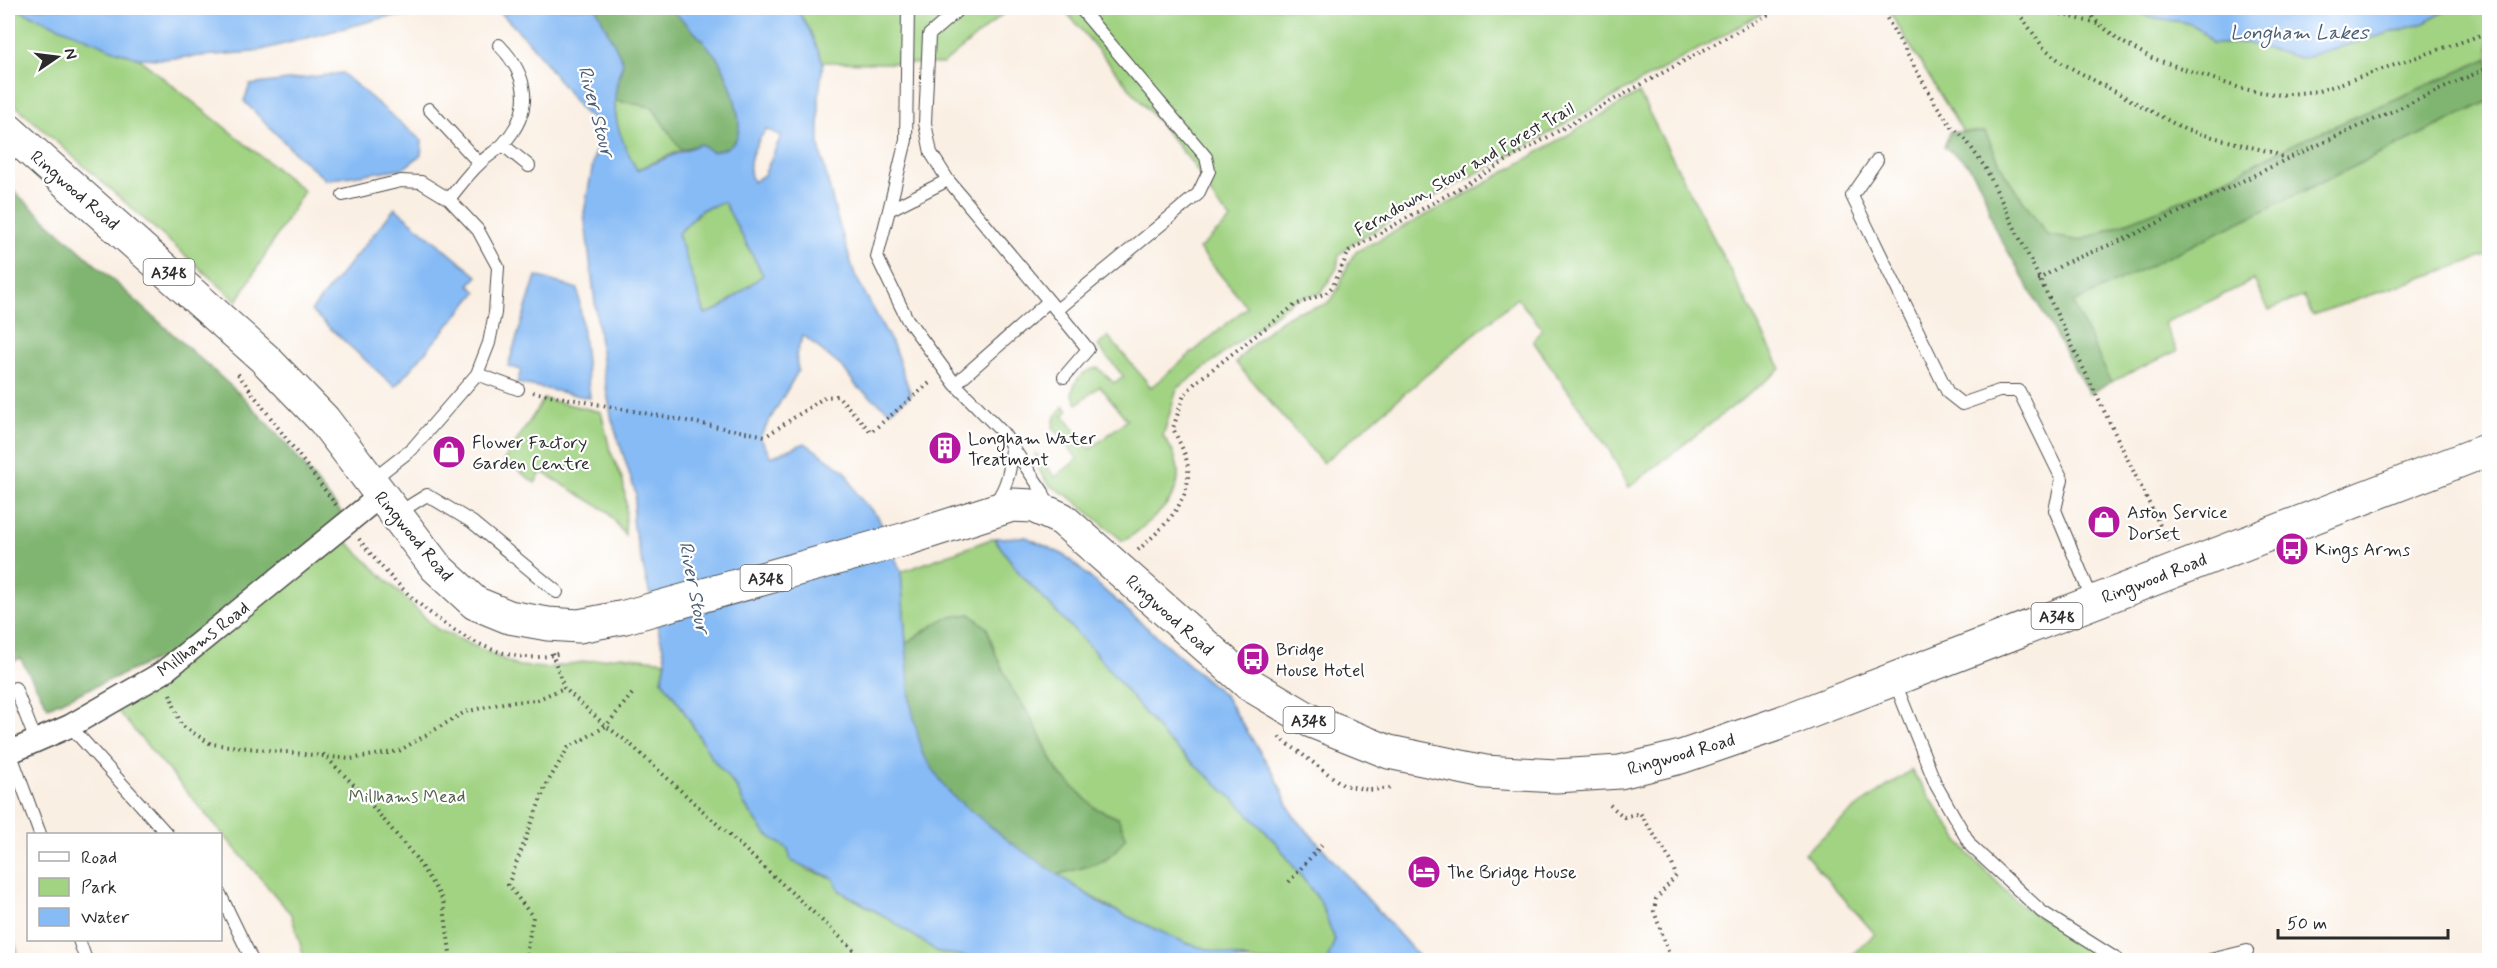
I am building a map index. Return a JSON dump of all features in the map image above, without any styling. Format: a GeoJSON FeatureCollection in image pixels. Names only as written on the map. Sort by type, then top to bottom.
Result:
{"type":"FeatureCollection","features":[{"type":"Feature","properties":{"kind":"highway","name":"Ringwood Road"},"geometry":{"type":"LineString","coordinates":[[8,130],[265,359],[324,420],[436,567],[475,603],[509,617],[548,624],[579,626],[626,617],[906,539],[1012,505],[1033,506],[1062,519],[1250,684],[1311,721],[1389,752],[1485,772],[1556,776],[1620,772],[1681,757],[1894,679],[2490,449]]}},
{"type":"Feature","properties":{"kind":"street","name":"Millhams Road"},"geometry":{"type":"LineString","coordinates":[[9,752],[70,726],[162,673],[381,497]]}},
{"type":"Feature","properties":{"kind":"lane"},"geometry":{"type":"LineString","coordinates":[[908,8],[906,140],[877,257],[907,318],[956,384],[1012,446],[1043,492],[1050,514]]}},
{"type":"Feature","properties":{"kind":"lane"},"geometry":{"type":"LineString","coordinates":[[960,8],[929,35],[925,123],[931,153],[948,180],[1088,349],[1064,377]]}},
{"type":"Feature","properties":{"kind":"lane"},"geometry":{"type":"LineString","coordinates":[[956,384],[1198,194],[1209,171],[1206,157],[1080,8]]}},
{"type":"Feature","properties":{"kind":"lane"},"geometry":{"type":"LineString","coordinates":[[449,199],[479,163],[502,144],[519,123],[524,99],[521,73],[499,45]]}},
{"type":"Feature","properties":{"kind":"lane"},"geometry":{"type":"LineString","coordinates":[[429,109],[479,163]]}},
{"type":"Feature","properties":{"kind":"lane"},"geometry":{"type":"LineString","coordinates":[[502,144],[529,166]]}},
{"type":"Feature","properties":{"kind":"lane"},"geometry":{"type":"LineString","coordinates":[[1877,160],[1852,196],[1948,393],[1962,404],[1999,391],[2019,391],[2062,479],[2055,510],[2093,602]]}},
{"type":"Feature","properties":{"kind":"lane"},"geometry":{"type":"LineString","coordinates":[[889,210],[948,180]]}},
{"type":"Feature","properties":{"kind":"lane"},"geometry":{"type":"LineString","coordinates":[[343,195],[401,181],[422,182],[449,199],[478,230],[498,267],[493,323],[477,374],[412,449],[381,497]]}},
{"type":"Feature","properties":{"kind":"lane"},"geometry":{"type":"LineString","coordinates":[[477,374],[518,389]]}},
{"type":"Feature","properties":{"kind":"lane"},"geometry":{"type":"LineString","coordinates":[[989,512],[1004,490],[1011,466],[1012,446]]}},
{"type":"Feature","properties":{"kind":"lane"},"geometry":{"type":"LineString","coordinates":[[381,497],[427,495],[472,522],[557,592]]}},
{"type":"Feature","properties":{"kind":"lane"},"geometry":{"type":"LineString","coordinates":[[1894,679],[1936,785],[1971,846],[2042,912],[2118,960]]}},
{"type":"Feature","properties":{"kind":"lane"},"geometry":{"type":"LineString","coordinates":[[15,688],[36,741]]}},
{"type":"Feature","properties":{"kind":"lane"},"geometry":{"type":"LineString","coordinates":[[70,726],[166,833]]}},
{"type":"Feature","properties":{"kind":"lane"},"geometry":{"type":"LineString","coordinates":[[9,752],[40,833]]}},
{"type":"Feature","properties":{"kind":"lane"},"geometry":{"type":"LineString","coordinates":[[222,898],[252,960]]}},
{"type":"Feature","properties":{"kind":"lane"},"geometry":{"type":"LineString","coordinates":[[80,941],[86,960]]}},
{"type":"Feature","properties":{"kind":"lane"},"geometry":{"type":"LineString","coordinates":[[2210,960],[2247,951]]}},
{"type":"Feature","properties":{"kind":"path","name":"Ferndown, Stour and Forest Trail"},"geometry":{"type":"LineString","coordinates":[[1118,568],[1157,533],[1183,501],[1188,478],[1186,459],[1173,428],[1184,395],[1196,382],[1294,305],[1326,293],[1333,286],[1349,251],[1780,8]]}},
{"type":"Feature","properties":{"kind":"path"},"geometry":{"type":"LineString","coordinates":[[1881,8],[1935,103],[1952,128],[1966,140],[1986,169],[2038,280],[2181,568]]}},
{"type":"Feature","properties":{"kind":"path"},"geometry":{"type":"LineString","coordinates":[[2015,8],[2043,47],[2062,63],[2186,130],[2274,153],[2287,159]]}},
{"type":"Feature","properties":{"kind":"path"},"geometry":{"type":"LineString","coordinates":[[2038,8],[2099,24]]}},
{"type":"Feature","properties":{"kind":"path"},"geometry":{"type":"LineString","coordinates":[[2084,8],[2099,24],[2122,42],[2152,58],[2243,89],[2280,95],[2319,91],[2490,32]]}},
{"type":"Feature","properties":{"kind":"path"},"geometry":{"type":"LineString","coordinates":[[2038,280],[2065,263],[2129,237],[2287,159],[2490,67]]}},
{"type":"Feature","properties":{"kind":"path"},"geometry":{"type":"LineString","coordinates":[[518,389],[766,436],[825,397],[838,396],[871,432],[945,370]]}},
{"type":"Feature","properties":{"kind":"path"},"geometry":{"type":"LineString","coordinates":[[236,371],[284,433],[364,545],[436,619],[467,638],[529,659],[564,652]]}},
{"type":"Feature","properties":{"kind":"path"},"geometry":{"type":"LineString","coordinates":[[548,624],[552,656],[564,688],[606,726],[629,742],[865,960]]}},
{"type":"Feature","properties":{"kind":"path"},"geometry":{"type":"LineString","coordinates":[[162,673],[181,725],[211,744],[323,754],[350,759],[399,751],[465,712],[503,703],[536,700],[564,688]]}},
{"type":"Feature","properties":{"kind":"path"},"geometry":{"type":"LineString","coordinates":[[525,960],[533,917],[508,885],[546,785],[568,748],[606,726],[632,694]]}},
{"type":"Feature","properties":{"kind":"path"},"geometry":{"type":"LineString","coordinates":[[1273,732],[1343,785],[1370,790],[1394,788]]}},
{"type":"Feature","properties":{"kind":"path"},"geometry":{"type":"LineString","coordinates":[[323,754],[358,789],[415,857],[443,900],[451,960]]}},
{"type":"Feature","properties":{"kind":"path"},"geometry":{"type":"LineString","coordinates":[[1610,805],[1624,817],[1640,813],[1671,861],[1676,876],[1656,898],[1654,911],[1671,960]]}},
{"type":"Feature","properties":{"kind":"path"},"geometry":{"type":"LineString","coordinates":[[1289,882],[1324,842]]}},
{"type":"Feature","properties":{"kind":"green space"},"geometry":{"type":"Polygon","coordinates":[[[8,8],[18,8],[138,58],[304,191],[237,301],[8,99],[8,8]]]}},
{"type":"Feature","properties":{"kind":"green space"},"geometry":{"type":"Polygon","coordinates":[[[596,8],[670,8],[718,59],[737,111],[739,132],[734,142],[726,148],[712,152],[700,144],[681,150],[652,107],[613,100],[623,62],[596,8]]]}},
{"type":"Feature","properties":{"kind":"green space"},"geometry":{"type":"Polygon","coordinates":[[[796,8],[1010,8],[943,64],[823,62],[809,29],[796,8]]]}},
{"type":"Feature","properties":{"kind":"green space"},"geometry":{"type":"Polygon","coordinates":[[[1063,8],[1772,8],[1352,243],[1339,255],[1337,268],[1321,293],[1295,299],[1177,389],[1163,436],[1176,460],[1178,482],[1169,502],[1137,532],[1123,541],[1070,497],[1048,484],[1035,463],[1036,453],[1055,477],[1078,459],[1053,427],[1055,416],[1064,406],[1068,411],[1063,415],[1090,449],[1127,420],[1100,386],[1077,404],[1072,393],[1080,376],[1093,369],[1098,368],[1114,383],[1124,377],[1098,346],[1108,336],[1151,387],[1247,307],[1199,249],[1231,219],[1217,204],[1193,164],[1063,8]]]}},
{"type":"Feature","properties":{"kind":"green space"},"geometry":{"type":"Polygon","coordinates":[[[1887,8],[2134,8],[2149,17],[2191,25],[2201,31],[2212,44],[2246,43],[2301,58],[2424,23],[2451,8],[2489,8],[2489,58],[2287,147],[2191,197],[2080,241],[2047,235],[2005,174],[1985,132],[1963,132],[1887,8]]]}},
{"type":"Feature","properties":{"kind":"green space"},"geometry":{"type":"Polygon","coordinates":[[[2489,58],[2489,101],[2073,303],[2111,382],[2089,394],[1994,227],[1983,189],[1967,163],[1944,147],[1950,132],[1985,132],[2005,174],[2047,235],[2080,241],[2191,197],[2287,147],[2489,58]]]}},
{"type":"Feature","properties":{"kind":"green space"},"geometry":{"type":"Polygon","coordinates":[[[1639,93],[1781,369],[1629,487],[1608,448],[1533,341],[1542,328],[1517,298],[1323,463],[1236,363],[1241,357],[1281,320],[1296,312],[1324,305],[1333,298],[1348,264],[1357,251],[1476,189],[1639,93]]]}},
{"type":"Feature","properties":{"kind":"green space"},"geometry":{"type":"Polygon","coordinates":[[[613,100],[652,107],[681,150],[637,170],[620,140],[613,100]]]}},
{"type":"Feature","properties":{"kind":"green space"},"geometry":{"type":"Polygon","coordinates":[[[2489,101],[2489,255],[2312,315],[2304,296],[2269,310],[2254,280],[2164,323],[2177,351],[2111,382],[2072,303],[2489,101]]]}},
{"type":"Feature","properties":{"kind":"green space"},"geometry":{"type":"Polygon","coordinates":[[[8,186],[243,397],[293,452],[344,516],[189,645],[48,707],[20,658],[8,665],[8,186]]]}},
{"type":"Feature","properties":{"kind":"green space"},"geometry":{"type":"Polygon","coordinates":[[[724,202],[763,275],[719,309],[705,314],[678,234],[702,210],[724,202]]]}},
{"type":"Feature","properties":{"kind":"green space"},"geometry":{"type":"Polygon","coordinates":[[[544,399],[601,412],[610,450],[623,481],[626,504],[625,535],[607,511],[542,472],[535,483],[504,460],[544,399]]]}},
{"type":"Feature","properties":{"kind":"green space"},"geometry":{"type":"Polygon","coordinates":[[[994,538],[1020,574],[1093,650],[1165,738],[1239,804],[1276,843],[1320,901],[1335,940],[1327,960],[1277,962],[1248,960],[1197,947],[1124,915],[1056,875],[1106,860],[1126,836],[1118,818],[1095,808],[1058,772],[1030,716],[1013,691],[996,655],[987,628],[970,614],[945,618],[906,643],[901,572],[994,538]]]}},
{"type":"Feature","properties":{"kind":"green space","name":"Millhams Mead"},"geometry":{"type":"Polygon","coordinates":[[[344,539],[437,629],[518,666],[546,668],[621,656],[666,661],[662,680],[712,758],[737,788],[744,804],[765,833],[788,849],[807,870],[833,878],[840,891],[886,917],[938,952],[987,960],[305,960],[291,914],[115,708],[344,539]]]}},
{"type":"Feature","properties":{"kind":"green space"},"geometry":{"type":"Polygon","coordinates":[[[970,614],[987,628],[996,655],[1013,691],[1030,716],[1058,772],[1095,808],[1118,818],[1126,836],[1113,853],[1105,859],[1087,867],[1056,875],[980,821],[961,804],[931,770],[922,752],[914,726],[906,643],[945,618],[970,614]]]}},
{"type":"Feature","properties":{"kind":"green space"},"geometry":{"type":"Polygon","coordinates":[[[1911,770],[1967,852],[2019,904],[2104,960],[1846,960],[1875,934],[1804,853],[1856,808],[1911,770]]]}},
{"type":"Feature","properties":{"kind":"green space"},"geometry":{"type":"Polygon","coordinates":[[[8,922],[20,960],[8,960],[8,922]]]}},
{"type":"Feature","properties":{"kind":"water","name":"River Stour"},"geometry":{"type":"Polygon","coordinates":[[[14,8],[596,8],[623,62],[615,92],[616,118],[624,143],[637,170],[700,144],[712,152],[729,147],[739,132],[734,99],[718,59],[670,8],[796,8],[809,29],[823,62],[819,95],[819,146],[837,218],[855,275],[894,347],[911,395],[890,411],[857,387],[844,369],[803,335],[796,355],[798,371],[760,437],[771,457],[805,443],[845,471],[858,496],[878,517],[901,572],[910,701],[922,753],[950,794],[1011,843],[1103,905],[1188,944],[1250,960],[987,960],[938,952],[886,917],[840,891],[833,878],[791,861],[788,849],[765,833],[744,804],[737,788],[712,758],[662,680],[666,661],[632,521],[636,494],[612,420],[604,376],[584,213],[600,126],[582,111],[531,44],[499,11],[386,17],[254,52],[163,59],[138,58],[14,8]],[[766,129],[750,161],[753,182],[764,175],[781,136],[766,129]],[[724,202],[701,210],[678,234],[705,314],[719,309],[763,275],[724,202]]]}},
{"type":"Feature","properties":{"kind":"water","name":"Longham Lakes"},"geometry":{"type":"Polygon","coordinates":[[[2134,8],[2451,8],[2424,23],[2301,58],[2246,43],[2212,44],[2201,31],[2191,25],[2149,17],[2134,8]]]}},
{"type":"Feature","properties":{"kind":"water"},"geometry":{"type":"Polygon","coordinates":[[[342,73],[422,141],[421,155],[404,168],[326,180],[298,156],[244,101],[250,85],[342,73]]]}},
{"type":"Feature","properties":{"kind":"water"},"geometry":{"type":"Polygon","coordinates":[[[395,208],[477,276],[469,285],[477,292],[395,387],[311,311],[395,208]]]}},
{"type":"Feature","properties":{"kind":"water"},"geometry":{"type":"Polygon","coordinates":[[[536,276],[578,289],[590,398],[517,383],[521,370],[508,366],[536,276]]]}},
{"type":"Feature","properties":{"kind":"water"},"geometry":{"type":"Polygon","coordinates":[[[1026,537],[1064,555],[1225,696],[1274,774],[1293,815],[1422,960],[1327,960],[1335,940],[1320,901],[1276,843],[1239,804],[1165,738],[1093,650],[1020,574],[994,538],[1026,537]]]}},
{"type":"Feature","properties":{"kind":"place","name":"Longham Water Treatment"},"geometry":{"type":"Point","coordinates":[945,448]}},
{"type":"Feature","properties":{"kind":"place","name":"Flower Factory Garden Centre"},"geometry":{"type":"Point","coordinates":[449,452]}},
{"type":"Feature","properties":{"kind":"place","name":"Aston Service Dorset"},"geometry":{"type":"Point","coordinates":[2104,522]}},
{"type":"Feature","properties":{"kind":"place","name":"Kings Arms"},"geometry":{"type":"Point","coordinates":[2292,549]}},
{"type":"Feature","properties":{"kind":"place","name":"Bridge House Hotel"},"geometry":{"type":"Point","coordinates":[1253,659]}},
{"type":"Feature","properties":{"kind":"place","name":"The Bridge House"},"geometry":{"type":"Point","coordinates":[1424,872]}}]}
